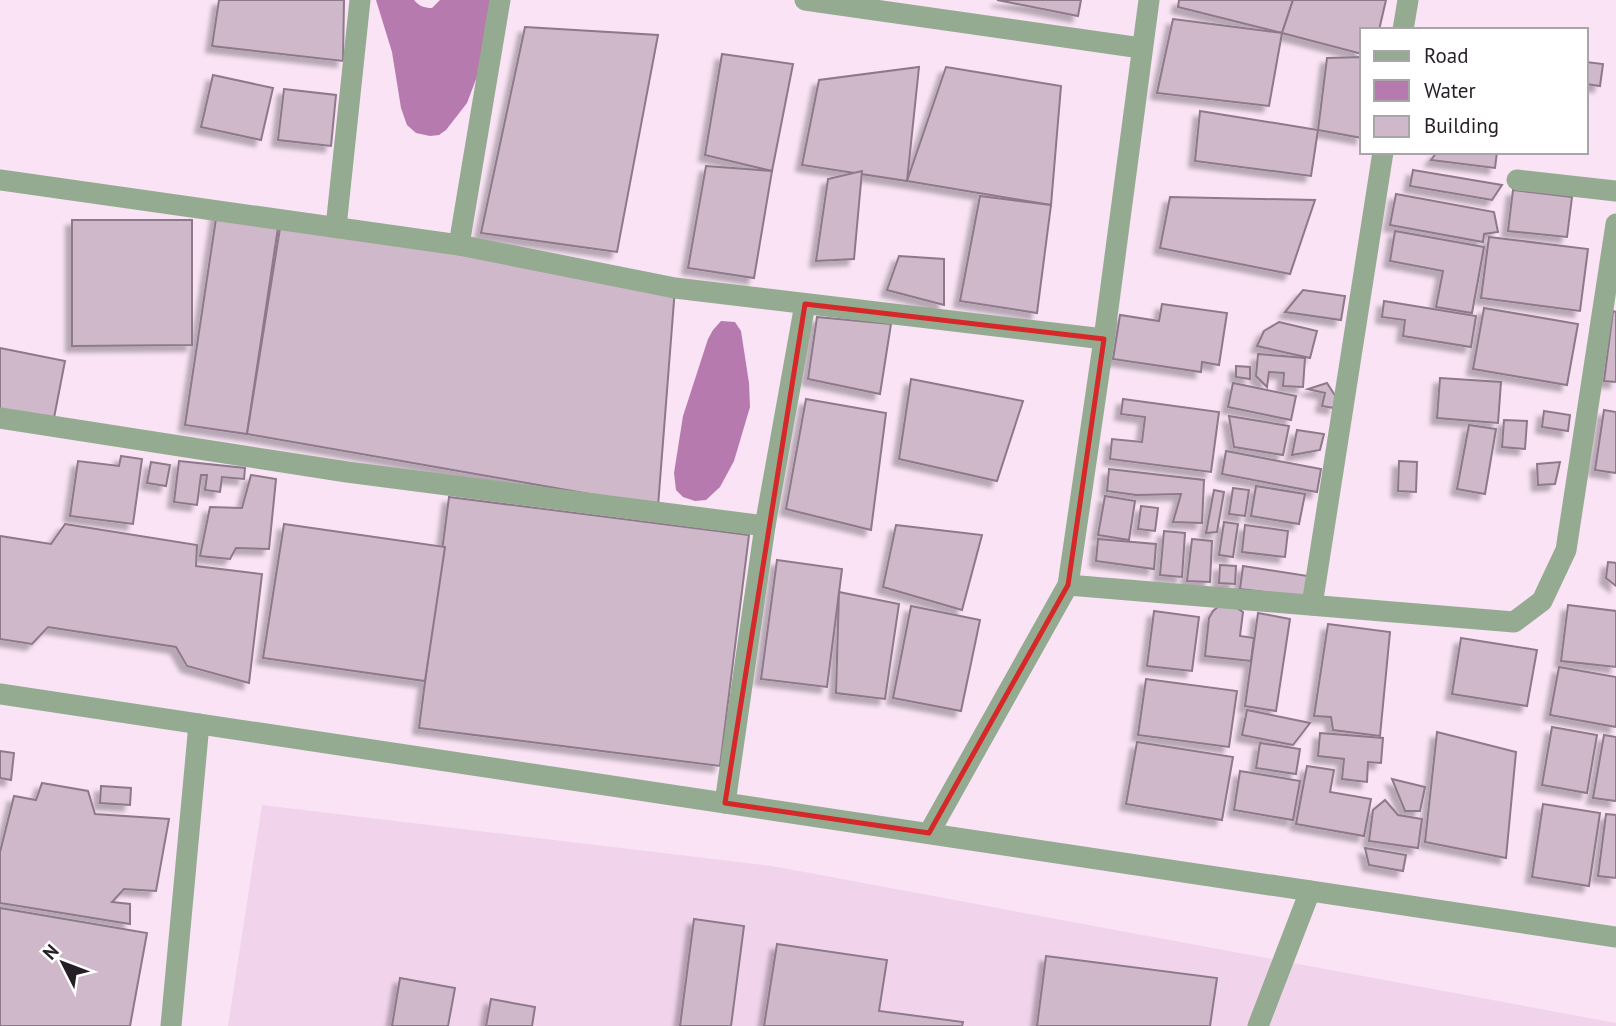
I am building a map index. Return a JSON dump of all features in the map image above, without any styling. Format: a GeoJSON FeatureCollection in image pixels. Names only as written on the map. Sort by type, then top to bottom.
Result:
{"type":"FeatureCollection","features":[{"type":"Feature","properties":{"kind":"street"},"geometry":{"type":"LineString","coordinates":[[336,227],[360,0]]}},
{"type":"Feature","properties":{"kind":"street"},"geometry":{"type":"LineString","coordinates":[[459,245],[500,0]]}},
{"type":"Feature","properties":{"kind":"street"},"geometry":{"type":"LineString","coordinates":[[805,0],[1141,48]]}},
{"type":"Feature","properties":{"kind":"street"},"geometry":{"type":"LineString","coordinates":[[929,833],[1068,585],[1149,0]]}},
{"type":"Feature","properties":{"kind":"street"},"geometry":{"type":"LineString","coordinates":[[1403,28],[1408,0]]}},
{"type":"Feature","properties":{"kind":"street"},"geometry":{"type":"LineString","coordinates":[[1312,605],[1383,154]]}},
{"type":"Feature","properties":{"kind":"street"},"geometry":{"type":"LineString","coordinates":[[0,180],[459,245],[675,288],[1104,339]]}},
{"type":"Feature","properties":{"kind":"street"},"geometry":{"type":"LineString","coordinates":[[1517,180],[1616,191]]}},
{"type":"Feature","properties":{"kind":"street"},"geometry":{"type":"LineString","coordinates":[[1068,585],[1514,622],[1542,601],[1566,550],[1616,224]]}},
{"type":"Feature","properties":{"kind":"street"},"geometry":{"type":"LineString","coordinates":[[725,803],[765,526],[805,304]]}},
{"type":"Feature","properties":{"kind":"street"},"geometry":{"type":"LineString","coordinates":[[0,418],[347,472],[765,526]]}},
{"type":"Feature","properties":{"kind":"street"},"geometry":{"type":"LineString","coordinates":[[0,694],[1616,937]]}},
{"type":"Feature","properties":{"kind":"street"},"geometry":{"type":"LineString","coordinates":[[171,1026],[200,724]]}},
{"type":"Feature","properties":{"kind":"street"},"geometry":{"type":"LineString","coordinates":[[1258,1026],[1310,891]]}},
{"type":"Feature","properties":{"kind":"highlighted area"},"geometry":{"type":"Polygon","coordinates":[[[805,304],[1104,339],[1068,585],[929,833],[725,803],[805,304]]]}},
{"type":"Feature","properties":{"kind":"shaded area"},"geometry":{"type":"Polygon","coordinates":[[[262,805],[772,866],[1616,1023],[1616,1026],[228,1026],[262,805]]]}},
{"type":"Feature","properties":{"kind":"water"},"geometry":{"type":"Polygon","coordinates":[[[376,0],[414,0],[422,6],[432,8],[440,0],[506,0],[467,103],[439,135],[416,133],[407,125],[401,108],[392,52],[376,0]]]}},
{"type":"Feature","properties":{"kind":"water"},"geometry":{"type":"Polygon","coordinates":[[[721,321],[735,322],[741,331],[750,407],[734,461],[720,487],[706,500],[695,501],[683,497],[676,490],[674,473],[683,416],[708,339],[721,321]]]}},
{"type":"Feature","properties":{"kind":"building"},"geometry":{"type":"Polygon","coordinates":[[[219,0],[344,0],[343,61],[212,46],[219,0]]]}},
{"type":"Feature","properties":{"kind":"building"},"geometry":{"type":"Polygon","coordinates":[[[997,0],[1081,0],[1078,16],[997,0]]]}},
{"type":"Feature","properties":{"kind":"building"},"geometry":{"type":"Polygon","coordinates":[[[1179,0],[1293,0],[1282,33],[1178,7],[1179,0]]]}},
{"type":"Feature","properties":{"kind":"building"},"geometry":{"type":"Polygon","coordinates":[[[1293,0],[1386,0],[1379,28],[1360,28],[1360,53],[1282,33],[1293,0]]]}},
{"type":"Feature","properties":{"kind":"building"},"geometry":{"type":"Polygon","coordinates":[[[1173,19],[1282,33],[1269,106],[1157,93],[1173,19]]]}},
{"type":"Feature","properties":{"kind":"building"},"geometry":{"type":"Polygon","coordinates":[[[525,27],[658,35],[617,252],[481,233],[525,27]]]}},
{"type":"Feature","properties":{"kind":"building"},"geometry":{"type":"Polygon","coordinates":[[[722,54],[793,64],[772,171],[705,155],[722,54]]]}},
{"type":"Feature","properties":{"kind":"building"},"geometry":{"type":"Polygon","coordinates":[[[1360,57],[1360,138],[1318,130],[1327,58],[1360,57]]]}},
{"type":"Feature","properties":{"kind":"building"},"geometry":{"type":"Polygon","coordinates":[[[1588,62],[1603,64],[1600,86],[1588,84],[1588,62]]]}},
{"type":"Feature","properties":{"kind":"building"},"geometry":{"type":"Polygon","coordinates":[[[919,67],[907,181],[802,165],[819,80],[919,67]]]}},
{"type":"Feature","properties":{"kind":"building"},"geometry":{"type":"Polygon","coordinates":[[[946,67],[1061,86],[1051,205],[907,181],[946,67]]]}},
{"type":"Feature","properties":{"kind":"building"},"geometry":{"type":"Polygon","coordinates":[[[213,75],[273,88],[261,140],[201,127],[213,75]]]}},
{"type":"Feature","properties":{"kind":"building"},"geometry":{"type":"Polygon","coordinates":[[[284,89],[336,95],[331,146],[278,140],[284,89]]]}},
{"type":"Feature","properties":{"kind":"building"},"geometry":{"type":"Polygon","coordinates":[[[1200,111],[1318,130],[1311,176],[1195,161],[1200,111]]]}},
{"type":"Feature","properties":{"kind":"building"},"geometry":{"type":"Polygon","coordinates":[[[1436,154],[1497,154],[1495,168],[1431,160],[1436,154]]]}},
{"type":"Feature","properties":{"kind":"building"},"geometry":{"type":"Polygon","coordinates":[[[706,166],[772,171],[754,278],[688,268],[706,166]]]}},
{"type":"Feature","properties":{"kind":"building"},"geometry":{"type":"Polygon","coordinates":[[[1413,170],[1502,185],[1492,200],[1410,186],[1413,170]]]}},
{"type":"Feature","properties":{"kind":"building"},"geometry":{"type":"Polygon","coordinates":[[[862,171],[854,259],[816,261],[828,179],[862,171]]]}},
{"type":"Feature","properties":{"kind":"building"},"geometry":{"type":"Polygon","coordinates":[[[1513,190],[1572,197],[1567,237],[1508,231],[1513,190]]]}},
{"type":"Feature","properties":{"kind":"building"},"geometry":{"type":"Polygon","coordinates":[[[1396,194],[1494,212],[1498,232],[1484,234],[1483,242],[1390,225],[1396,194]]]}},
{"type":"Feature","properties":{"kind":"building"},"geometry":{"type":"Polygon","coordinates":[[[980,196],[1051,205],[1037,313],[960,301],[980,196]]]}},
{"type":"Feature","properties":{"kind":"building"},"geometry":{"type":"Polygon","coordinates":[[[1170,197],[1315,200],[1290,274],[1160,248],[1170,197]]]}},
{"type":"Feature","properties":{"kind":"building"},"geometry":{"type":"Polygon","coordinates":[[[217,212],[279,221],[247,434],[185,425],[217,212]]]}},
{"type":"Feature","properties":{"kind":"building"},"geometry":{"type":"Polygon","coordinates":[[[72,220],[192,220],[192,345],[72,346],[72,220]]]}},
{"type":"Feature","properties":{"kind":"building"},"geometry":{"type":"Polygon","coordinates":[[[281,222],[675,288],[658,506],[247,434],[281,222]]]}},
{"type":"Feature","properties":{"kind":"building"},"geometry":{"type":"Polygon","coordinates":[[[1395,231],[1484,247],[1472,313],[1436,307],[1443,271],[1390,261],[1395,231]]]}},
{"type":"Feature","properties":{"kind":"building"},"geometry":{"type":"Polygon","coordinates":[[[1489,237],[1588,249],[1580,311],[1481,298],[1489,237]]]}},
{"type":"Feature","properties":{"kind":"building"},"geometry":{"type":"Polygon","coordinates":[[[899,256],[944,259],[944,305],[887,290],[899,256]]]}},
{"type":"Feature","properties":{"kind":"building"},"geometry":{"type":"Polygon","coordinates":[[[1303,290],[1345,296],[1341,320],[1285,312],[1303,290]]]}},
{"type":"Feature","properties":{"kind":"building"},"geometry":{"type":"Polygon","coordinates":[[[1384,301],[1476,316],[1471,347],[1403,336],[1405,320],[1382,317],[1384,301]]]}},
{"type":"Feature","properties":{"kind":"building"},"geometry":{"type":"Polygon","coordinates":[[[1162,304],[1227,313],[1219,365],[1202,362],[1201,372],[1113,359],[1120,315],[1159,321],[1162,304]]]}},
{"type":"Feature","properties":{"kind":"building"},"geometry":{"type":"Polygon","coordinates":[[[1484,308],[1578,324],[1567,385],[1473,369],[1484,308]]]}},
{"type":"Feature","properties":{"kind":"building"},"geometry":{"type":"Polygon","coordinates":[[[1613,311],[1616,312],[1616,382],[1604,381],[1613,311]]]}},
{"type":"Feature","properties":{"kind":"building"},"geometry":{"type":"Polygon","coordinates":[[[817,317],[891,324],[880,394],[808,379],[817,317]]]}},
{"type":"Feature","properties":{"kind":"building"},"geometry":{"type":"Polygon","coordinates":[[[1279,322],[1317,331],[1310,358],[1257,346],[1264,331],[1279,322]]]}},
{"type":"Feature","properties":{"kind":"building"},"geometry":{"type":"Polygon","coordinates":[[[0,348],[65,361],[53,423],[0,412],[0,348]]]}},
{"type":"Feature","properties":{"kind":"building"},"geometry":{"type":"Polygon","coordinates":[[[1258,354],[1305,358],[1303,387],[1283,386],[1284,373],[1269,372],[1267,387],[1256,376],[1258,354]]]}},
{"type":"Feature","properties":{"kind":"building"},"geometry":{"type":"Polygon","coordinates":[[[1236,366],[1250,367],[1250,379],[1236,377],[1236,366]]]}},
{"type":"Feature","properties":{"kind":"building"},"geometry":{"type":"Polygon","coordinates":[[[1440,378],[1501,382],[1498,423],[1437,418],[1440,378]]]}},
{"type":"Feature","properties":{"kind":"building"},"geometry":{"type":"Polygon","coordinates":[[[911,379],[1023,401],[997,481],[899,459],[911,379]]]}},
{"type":"Feature","properties":{"kind":"building"},"geometry":{"type":"Polygon","coordinates":[[[1233,383],[1296,396],[1291,420],[1228,407],[1233,383]]]}},
{"type":"Feature","properties":{"kind":"building"},"geometry":{"type":"Polygon","coordinates":[[[1327,383],[1336,397],[1334,408],[1322,406],[1325,393],[1308,389],[1327,383]]]}},
{"type":"Feature","properties":{"kind":"building"},"geometry":{"type":"Polygon","coordinates":[[[806,399],[886,413],[871,530],[786,509],[806,399]]]}},
{"type":"Feature","properties":{"kind":"building"},"geometry":{"type":"Polygon","coordinates":[[[1123,399],[1219,412],[1211,472],[1110,459],[1112,439],[1142,442],[1145,417],[1121,414],[1123,399]]]}},
{"type":"Feature","properties":{"kind":"building"},"geometry":{"type":"Polygon","coordinates":[[[1604,410],[1616,412],[1616,473],[1595,470],[1604,410]]]}},
{"type":"Feature","properties":{"kind":"building"},"geometry":{"type":"Polygon","coordinates":[[[1544,411],[1570,415],[1568,431],[1542,427],[1544,411]]]}},
{"type":"Feature","properties":{"kind":"building"},"geometry":{"type":"Polygon","coordinates":[[[1229,416],[1289,426],[1283,455],[1234,447],[1229,416]]]}},
{"type":"Feature","properties":{"kind":"building"},"geometry":{"type":"Polygon","coordinates":[[[1504,420],[1527,421],[1525,449],[1502,447],[1504,420]]]}},
{"type":"Feature","properties":{"kind":"building"},"geometry":{"type":"Polygon","coordinates":[[[1469,425],[1496,429],[1485,494],[1457,489],[1469,425]]]}},
{"type":"Feature","properties":{"kind":"building"},"geometry":{"type":"Polygon","coordinates":[[[1297,430],[1324,434],[1320,450],[1292,455],[1297,430]]]}},
{"type":"Feature","properties":{"kind":"building"},"geometry":{"type":"Polygon","coordinates":[[[1226,451],[1321,469],[1317,492],[1222,474],[1226,451]]]}},
{"type":"Feature","properties":{"kind":"building"},"geometry":{"type":"Polygon","coordinates":[[[121,456],[142,459],[133,524],[70,516],[78,461],[119,466],[121,456]]]}},
{"type":"Feature","properties":{"kind":"building"},"geometry":{"type":"Polygon","coordinates":[[[179,461],[245,468],[244,479],[222,477],[220,492],[205,490],[207,475],[201,475],[197,505],[174,502],[179,461]]]}},
{"type":"Feature","properties":{"kind":"building"},"geometry":{"type":"Polygon","coordinates":[[[1399,461],[1417,462],[1416,492],[1398,491],[1399,461]]]}},
{"type":"Feature","properties":{"kind":"building"},"geometry":{"type":"Polygon","coordinates":[[[151,462],[170,465],[166,486],[147,483],[151,462]]]}},
{"type":"Feature","properties":{"kind":"building"},"geometry":{"type":"Polygon","coordinates":[[[1560,462],[1555,484],[1538,485],[1537,464],[1560,462]]]}},
{"type":"Feature","properties":{"kind":"building"},"geometry":{"type":"Polygon","coordinates":[[[1109,469],[1204,480],[1202,523],[1173,522],[1181,494],[1136,495],[1107,491],[1109,469]]]}},
{"type":"Feature","properties":{"kind":"building"},"geometry":{"type":"Polygon","coordinates":[[[251,475],[276,479],[269,549],[236,548],[230,559],[200,556],[210,507],[242,508],[251,475]]]}},
{"type":"Feature","properties":{"kind":"building"},"geometry":{"type":"Polygon","coordinates":[[[1256,486],[1305,494],[1299,524],[1251,516],[1256,486]]]}},
{"type":"Feature","properties":{"kind":"building"},"geometry":{"type":"Polygon","coordinates":[[[1233,488],[1249,490],[1245,516],[1229,514],[1233,488]]]}},
{"type":"Feature","properties":{"kind":"building"},"geometry":{"type":"Polygon","coordinates":[[[1214,490],[1224,492],[1217,532],[1206,533],[1214,490]]]}},
{"type":"Feature","properties":{"kind":"building"},"geometry":{"type":"Polygon","coordinates":[[[1105,496],[1135,501],[1129,540],[1098,535],[1105,496]]]}},
{"type":"Feature","properties":{"kind":"building"},"geometry":{"type":"Polygon","coordinates":[[[449,497],[749,535],[720,766],[419,728],[449,497]]]}},
{"type":"Feature","properties":{"kind":"building"},"geometry":{"type":"Polygon","coordinates":[[[1141,506],[1158,508],[1155,531],[1138,529],[1141,506]]]}},
{"type":"Feature","properties":{"kind":"building"},"geometry":{"type":"Polygon","coordinates":[[[1224,522],[1238,524],[1233,557],[1219,555],[1224,522]]]}},
{"type":"Feature","properties":{"kind":"building"},"geometry":{"type":"Polygon","coordinates":[[[65,524],[197,545],[196,566],[262,574],[249,683],[187,666],[176,647],[48,627],[32,644],[0,639],[0,536],[51,544],[65,524]]]}},
{"type":"Feature","properties":{"kind":"building"},"geometry":{"type":"Polygon","coordinates":[[[284,524],[445,547],[425,681],[263,658],[284,524]]]}},
{"type":"Feature","properties":{"kind":"building"},"geometry":{"type":"Polygon","coordinates":[[[896,525],[982,535],[962,610],[883,587],[896,525]]]}},
{"type":"Feature","properties":{"kind":"building"},"geometry":{"type":"Polygon","coordinates":[[[1245,525],[1288,531],[1285,557],[1242,552],[1245,525]]]}},
{"type":"Feature","properties":{"kind":"building"},"geometry":{"type":"Polygon","coordinates":[[[1164,531],[1185,533],[1182,577],[1160,575],[1164,531]]]}},
{"type":"Feature","properties":{"kind":"building"},"geometry":{"type":"Polygon","coordinates":[[[1098,539],[1156,544],[1154,569],[1096,561],[1098,539]]]}},
{"type":"Feature","properties":{"kind":"building"},"geometry":{"type":"Polygon","coordinates":[[[1192,539],[1212,541],[1210,582],[1187,581],[1192,539]]]}},
{"type":"Feature","properties":{"kind":"building"},"geometry":{"type":"Polygon","coordinates":[[[777,560],[842,569],[827,687],[761,679],[777,560]]]}},
{"type":"Feature","properties":{"kind":"building"},"geometry":{"type":"Polygon","coordinates":[[[1608,562],[1616,563],[1616,586],[1606,578],[1608,562]]]}},
{"type":"Feature","properties":{"kind":"building"},"geometry":{"type":"Polygon","coordinates":[[[1220,565],[1236,566],[1235,584],[1219,583],[1220,565]]]}},
{"type":"Feature","properties":{"kind":"building"},"geometry":{"type":"Polygon","coordinates":[[[1243,566],[1308,576],[1306,597],[1240,589],[1243,566]]]}},
{"type":"Feature","properties":{"kind":"building"},"geometry":{"type":"Polygon","coordinates":[[[839,592],[899,604],[885,699],[836,693],[839,592]]]}},
{"type":"Feature","properties":{"kind":"building"},"geometry":{"type":"Polygon","coordinates":[[[1568,605],[1616,611],[1616,667],[1561,661],[1568,605]]]}},
{"type":"Feature","properties":{"kind":"building"},"geometry":{"type":"Polygon","coordinates":[[[911,606],[980,620],[961,711],[893,698],[911,606]]]}},
{"type":"Feature","properties":{"kind":"building"},"geometry":{"type":"Polygon","coordinates":[[[1219,606],[1235,607],[1243,612],[1240,636],[1254,638],[1251,661],[1205,656],[1209,618],[1219,606]]]}},
{"type":"Feature","properties":{"kind":"building"},"geometry":{"type":"Polygon","coordinates":[[[1154,611],[1199,617],[1192,671],[1147,666],[1154,611]]]}},
{"type":"Feature","properties":{"kind":"building"},"geometry":{"type":"Polygon","coordinates":[[[1258,613],[1290,619],[1276,711],[1245,706],[1258,613]]]}},
{"type":"Feature","properties":{"kind":"building"},"geometry":{"type":"Polygon","coordinates":[[[1328,624],[1390,632],[1380,736],[1333,730],[1331,717],[1314,716],[1328,624]]]}},
{"type":"Feature","properties":{"kind":"building"},"geometry":{"type":"Polygon","coordinates":[[[1461,638],[1537,650],[1527,706],[1452,694],[1461,638]]]}},
{"type":"Feature","properties":{"kind":"building"},"geometry":{"type":"Polygon","coordinates":[[[1559,667],[1616,677],[1616,727],[1550,715],[1559,667]]]}},
{"type":"Feature","properties":{"kind":"building"},"geometry":{"type":"Polygon","coordinates":[[[1146,679],[1237,691],[1229,747],[1138,735],[1146,679]]]}},
{"type":"Feature","properties":{"kind":"building"},"geometry":{"type":"Polygon","coordinates":[[[1247,710],[1310,723],[1293,745],[1242,735],[1247,710]]]}},
{"type":"Feature","properties":{"kind":"building"},"geometry":{"type":"Polygon","coordinates":[[[1552,727],[1597,735],[1587,793],[1542,785],[1552,727]]]}},
{"type":"Feature","properties":{"kind":"building"},"geometry":{"type":"Polygon","coordinates":[[[1437,732],[1516,752],[1506,858],[1425,842],[1437,732]]]}},
{"type":"Feature","properties":{"kind":"building"},"geometry":{"type":"Polygon","coordinates":[[[1320,733],[1383,738],[1381,763],[1368,762],[1367,782],[1342,779],[1344,759],[1318,756],[1320,733]]]}},
{"type":"Feature","properties":{"kind":"building"},"geometry":{"type":"Polygon","coordinates":[[[1604,735],[1616,737],[1616,801],[1593,798],[1604,735]]]}},
{"type":"Feature","properties":{"kind":"building"},"geometry":{"type":"Polygon","coordinates":[[[1137,742],[1233,757],[1222,820],[1126,804],[1137,742]]]}},
{"type":"Feature","properties":{"kind":"building"},"geometry":{"type":"Polygon","coordinates":[[[1260,743],[1300,749],[1296,774],[1256,768],[1260,743]]]}},
{"type":"Feature","properties":{"kind":"building"},"geometry":{"type":"Polygon","coordinates":[[[0,751],[14,753],[11,780],[0,778],[0,751]]]}},
{"type":"Feature","properties":{"kind":"building"},"geometry":{"type":"Polygon","coordinates":[[[1307,766],[1334,770],[1330,792],[1371,799],[1364,836],[1296,824],[1307,766]]]}},
{"type":"Feature","properties":{"kind":"building"},"geometry":{"type":"Polygon","coordinates":[[[1240,771],[1300,781],[1293,820],[1234,810],[1240,771]]]}},
{"type":"Feature","properties":{"kind":"building"},"geometry":{"type":"Polygon","coordinates":[[[1392,779],[1425,787],[1420,811],[1405,811],[1392,779]]]}},
{"type":"Feature","properties":{"kind":"building"},"geometry":{"type":"Polygon","coordinates":[[[42,783],[88,791],[95,814],[169,819],[156,891],[124,889],[112,902],[130,904],[130,924],[0,903],[0,852],[14,796],[36,800],[42,783]]]}},
{"type":"Feature","properties":{"kind":"building"},"geometry":{"type":"Polygon","coordinates":[[[101,786],[131,788],[130,805],[100,803],[101,786]]]}},
{"type":"Feature","properties":{"kind":"building"},"geometry":{"type":"Polygon","coordinates":[[[1385,800],[1398,815],[1422,819],[1418,848],[1369,841],[1373,810],[1385,800]]]}},
{"type":"Feature","properties":{"kind":"building"},"geometry":{"type":"Polygon","coordinates":[[[1543,804],[1600,813],[1589,886],[1532,877],[1543,804]]]}},
{"type":"Feature","properties":{"kind":"building"},"geometry":{"type":"Polygon","coordinates":[[[1606,814],[1616,815],[1616,878],[1598,876],[1606,814]]]}},
{"type":"Feature","properties":{"kind":"building"},"geometry":{"type":"Polygon","coordinates":[[[1365,848],[1406,855],[1403,871],[1369,865],[1365,848]]]}},
{"type":"Feature","properties":{"kind":"building"},"geometry":{"type":"Polygon","coordinates":[[[0,908],[147,933],[130,1026],[0,1026],[0,908]]]}},
{"type":"Feature","properties":{"kind":"building"},"geometry":{"type":"Polygon","coordinates":[[[694,919],[744,926],[731,1026],[680,1026],[694,919]]]}},
{"type":"Feature","properties":{"kind":"building"},"geometry":{"type":"Polygon","coordinates":[[[777,944],[887,960],[879,1011],[963,1022],[962,1026],[764,1026],[777,944]]]}},
{"type":"Feature","properties":{"kind":"building"},"geometry":{"type":"Polygon","coordinates":[[[1046,956],[1217,978],[1210,1026],[1037,1026],[1046,956]]]}},
{"type":"Feature","properties":{"kind":"building"},"geometry":{"type":"Polygon","coordinates":[[[400,978],[455,988],[448,1026],[392,1026],[400,978]]]}},
{"type":"Feature","properties":{"kind":"building"},"geometry":{"type":"Polygon","coordinates":[[[491,999],[535,1007],[532,1026],[486,1026],[491,999]]]}}]}
